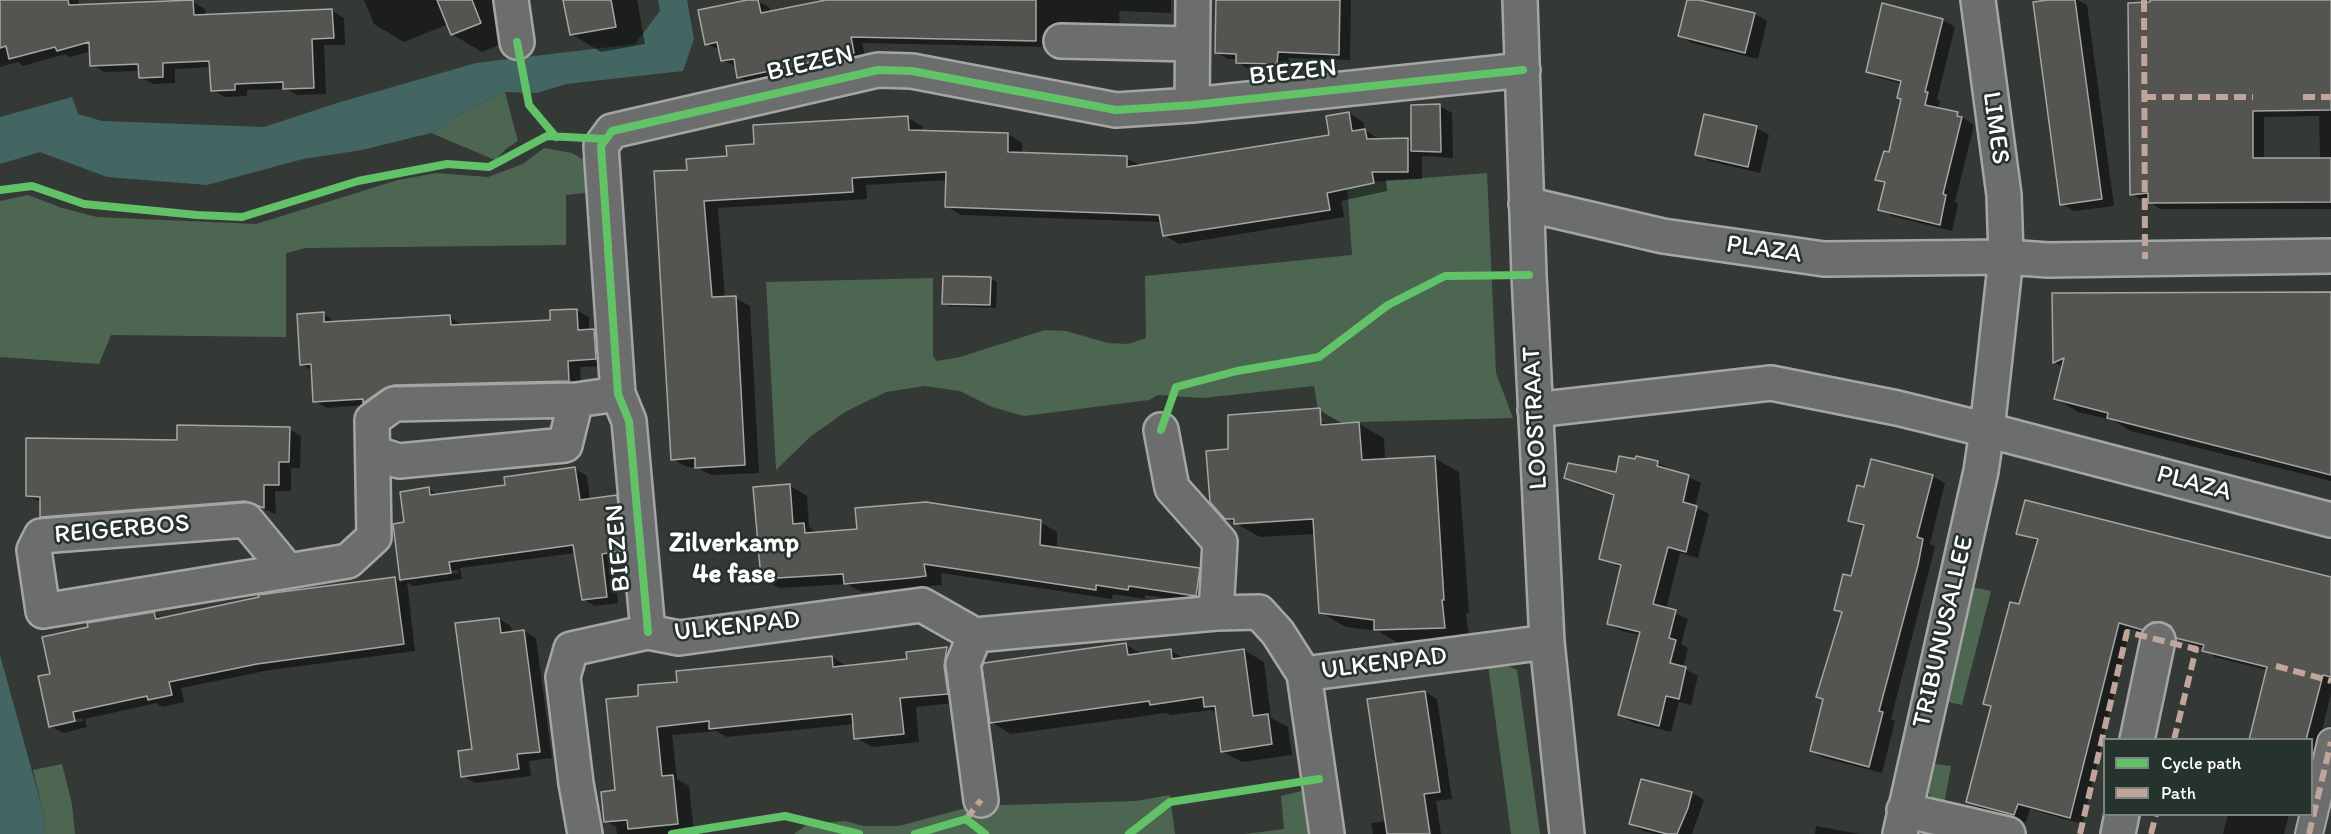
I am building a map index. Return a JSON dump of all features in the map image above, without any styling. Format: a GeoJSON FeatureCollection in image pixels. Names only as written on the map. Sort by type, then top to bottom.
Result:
{"type":"FeatureCollection","features":[{"type":"Feature","properties":{"kind":"street"},"geometry":{"type":"LineString","coordinates":[[511,0],[517,42]]}},
{"type":"Feature","properties":{"kind":"street"},"geometry":{"type":"LineString","coordinates":[[1192,105],[1193,0]]}},
{"type":"Feature","properties":{"kind":"street","name":"LOOSTRAAT"},"geometry":{"type":"LineString","coordinates":[[1520,0],[1535,410],[1547,642],[1567,834]]}},
{"type":"Feature","properties":{"kind":"street","name":"LIMES"},"geometry":{"type":"LineString","coordinates":[[1978,0],[2004,195],[2006,257]]}},
{"type":"Feature","properties":{"kind":"street"},"geometry":{"type":"LineString","coordinates":[[1061,40],[1191,44]]}},
{"type":"Feature","properties":{"kind":"street","name":"BIEZEN"},"geometry":{"type":"LineString","coordinates":[[648,632],[629,421],[618,394],[601,146],[612,131],[878,70],[912,71],[1116,110],[1192,105],[1523,70]]}},
{"type":"Feature","properties":{"kind":"street","name":"PLAZA"},"geometry":{"type":"LineString","coordinates":[[1527,204],[1663,236],[1824,259],[2006,257],[2048,260],[2331,256]]}},
{"type":"Feature","properties":{"kind":"street"},"geometry":{"type":"LineString","coordinates":[[1988,430],[2006,257]]}},
{"type":"Feature","properties":{"kind":"street","name":"PLAZA"},"geometry":{"type":"LineString","coordinates":[[1535,410],[1771,383],[1897,408],[1988,430],[2331,520]]}},
{"type":"Feature","properties":{"kind":"street","name":"REIGERBOS"},"geometry":{"type":"LineString","coordinates":[[288,571],[246,520],[41,536],[34,550],[43,611],[288,571],[348,561],[374,537],[372,420],[394,404],[576,400],[618,394]]}},
{"type":"Feature","properties":{"kind":"street"},"geometry":{"type":"LineString","coordinates":[[374,453],[399,461],[566,445],[576,400]]}},
{"type":"Feature","properties":{"kind":"street"},"geometry":{"type":"LineString","coordinates":[[1161,430],[1172,488],[1220,542],[1216,613]]}},
{"type":"Feature","properties":{"kind":"street","name":"TRIBUNUSALLEE"},"geometry":{"type":"LineString","coordinates":[[1902,822],[1981,471],[1988,430]]}},
{"type":"Feature","properties":{"kind":"street","name":"ULKENPAD"},"geometry":{"type":"LineString","coordinates":[[585,834],[576,783],[563,677],[571,649],[648,632],[679,638],[922,604],[975,635],[1216,613],[1259,612],[1278,633],[1304,674],[1547,642]]}},
{"type":"Feature","properties":{"kind":"street"},"geometry":{"type":"LineString","coordinates":[[975,635],[963,664],[981,800]]}},
{"type":"Feature","properties":{"kind":"street"},"geometry":{"type":"LineString","coordinates":[[2138,738],[2158,640]]}},
{"type":"Feature","properties":{"kind":"street"},"geometry":{"type":"LineString","coordinates":[[1304,674],[1327,834]]}},
{"type":"Feature","properties":{"kind":"street"},"geometry":{"type":"LineString","coordinates":[[2309,834],[2331,742]]}},
{"type":"Feature","properties":{"kind":"street"},"geometry":{"type":"LineString","coordinates":[[2118,834],[2122,816]]}},
{"type":"Feature","properties":{"kind":"street"},"geometry":{"type":"LineString","coordinates":[[1902,822],[2008,834]]}},
{"type":"Feature","properties":{"kind":"green space"},"geometry":{"type":"Polygon","coordinates":[[[505,92],[518,141],[495,160],[431,133],[467,110],[505,92]]]}},
{"type":"Feature","properties":{"kind":"green space"},"geometry":{"type":"Polygon","coordinates":[[[544,148],[572,153],[591,164],[594,192],[566,195],[566,245],[306,248],[286,253],[286,337],[111,335],[99,364],[0,357],[0,201],[28,195],[62,208],[97,217],[256,224],[398,180],[436,173],[488,177],[523,164],[544,148]]]}},
{"type":"Feature","properties":{"kind":"green space"},"geometry":{"type":"Polygon","coordinates":[[[1487,173],[1496,373],[1513,418],[1320,423],[1314,386],[1203,398],[1158,395],[1149,400],[1024,416],[992,407],[960,391],[924,386],[886,392],[845,412],[810,437],[776,470],[766,282],[933,278],[933,356],[937,361],[960,357],[1045,330],[1066,331],[1108,343],[1128,344],[1146,338],[1145,276],[1352,255],[1347,184],[1487,173]]]}},
{"type":"Feature","properties":{"kind":"green space"},"geometry":{"type":"Polygon","coordinates":[[[1968,586],[1991,591],[1962,705],[1939,700],[1968,586]]]}},
{"type":"Feature","properties":{"kind":"green space"},"geometry":{"type":"Polygon","coordinates":[[[1504,664],[1517,670],[1540,834],[1511,834],[1488,665],[1504,664]]]}},
{"type":"Feature","properties":{"kind":"green space"},"geometry":{"type":"Polygon","coordinates":[[[1927,763],[1951,766],[1944,804],[1930,796],[1925,782],[1927,763]]]}},
{"type":"Feature","properties":{"kind":"green space"},"geometry":{"type":"Polygon","coordinates":[[[62,764],[72,804],[75,834],[45,834],[43,811],[33,770],[62,764]]]}},
{"type":"Feature","properties":{"kind":"green space"},"geometry":{"type":"Polygon","coordinates":[[[1306,790],[1313,834],[1245,834],[1284,829],[1281,796],[1306,790]]]}},
{"type":"Feature","properties":{"kind":"green space"},"geometry":{"type":"Polygon","coordinates":[[[1170,795],[1175,834],[794,834],[808,824],[845,821],[864,826],[899,826],[973,806],[1136,801],[1170,795]]]}},
{"type":"Feature","properties":{"kind":"water"},"geometry":{"type":"Polygon","coordinates":[[[658,0],[687,0],[694,39],[683,71],[566,84],[537,93],[505,92],[467,110],[431,133],[362,150],[303,159],[207,185],[107,177],[40,152],[0,164],[0,117],[72,97],[78,114],[102,121],[264,127],[337,103],[476,63],[635,44],[660,11],[658,0]]]}},
{"type":"Feature","properties":{"kind":"water"},"geometry":{"type":"Polygon","coordinates":[[[0,655],[43,811],[45,834],[0,834],[0,655]]]}},
{"type":"Feature","properties":{"kind":"building"},"geometry":{"type":"Polygon","coordinates":[[[0,0],[68,0],[69,5],[193,0],[194,15],[332,9],[334,38],[312,39],[314,88],[283,89],[283,82],[235,84],[235,90],[211,91],[209,61],[163,63],[163,77],[139,78],[138,64],[90,66],[89,42],[57,51],[55,47],[9,59],[6,46],[0,48],[0,0]]]}},
{"type":"Feature","properties":{"kind":"building"},"geometry":{"type":"Polygon","coordinates":[[[437,0],[472,0],[481,23],[451,35],[437,0]]]}},
{"type":"Feature","properties":{"kind":"building"},"geometry":{"type":"Polygon","coordinates":[[[563,0],[611,0],[616,27],[570,35],[563,0]]]}},
{"type":"Feature","properties":{"kind":"building"},"geometry":{"type":"Polygon","coordinates":[[[747,0],[758,0],[761,13],[826,0],[1036,0],[1036,41],[851,37],[854,53],[737,78],[734,59],[721,61],[717,42],[705,45],[698,10],[747,0]]]}},
{"type":"Feature","properties":{"kind":"building"},"geometry":{"type":"Polygon","coordinates":[[[1216,0],[1340,0],[1339,55],[1278,52],[1277,64],[1236,63],[1236,54],[1215,53],[1216,0]]]}},
{"type":"Feature","properties":{"kind":"building"},"geometry":{"type":"Polygon","coordinates":[[[1687,0],[1699,0],[1755,13],[1745,53],[1678,36],[1687,0]]]}},
{"type":"Feature","properties":{"kind":"building"},"geometry":{"type":"Polygon","coordinates":[[[2075,0],[2102,199],[2060,205],[2033,2],[2075,0]]]}},
{"type":"Feature","properties":{"kind":"building"},"geometry":{"type":"Polygon","coordinates":[[[2150,0],[2331,0],[2331,110],[2253,111],[2253,158],[2331,158],[2331,202],[2148,203],[2148,193],[2130,195],[2128,3],[2150,2],[2150,0]]]}},
{"type":"Feature","properties":{"kind":"building"},"geometry":{"type":"Polygon","coordinates":[[[1882,3],[1943,19],[1925,92],[1928,92],[1925,105],[1958,112],[1957,116],[1962,117],[1943,194],[1946,195],[1940,225],[1878,210],[1885,182],[1875,180],[1884,151],[1889,152],[1901,99],[1897,98],[1901,81],[1866,72],[1882,3]]]}},
{"type":"Feature","properties":{"kind":"building"},"geometry":{"type":"Polygon","coordinates":[[[1440,104],[1441,152],[1411,151],[1411,105],[1440,104]]]}},
{"type":"Feature","properties":{"kind":"building"},"geometry":{"type":"Polygon","coordinates":[[[1349,112],[1352,131],[1365,129],[1367,139],[1408,138],[1408,172],[1372,172],[1374,183],[1327,193],[1330,210],[1163,236],[1159,215],[945,207],[946,172],[852,178],[853,192],[704,201],[712,297],[736,296],[745,465],[695,468],[695,458],[671,460],[654,171],[687,170],[686,159],[727,156],[726,146],[754,144],[753,125],[908,116],[909,130],[1008,133],[1008,152],[1127,156],[1127,167],[1329,135],[1326,116],[1349,112]]]}},
{"type":"Feature","properties":{"kind":"building"},"geometry":{"type":"Polygon","coordinates":[[[1704,114],[1757,126],[1748,167],[1695,155],[1704,114]]]}},
{"type":"Feature","properties":{"kind":"building"},"geometry":{"type":"Polygon","coordinates":[[[943,276],[991,277],[990,305],[942,304],[943,276]]]}},
{"type":"Feature","properties":{"kind":"building"},"geometry":{"type":"Polygon","coordinates":[[[2331,292],[2331,475],[2107,418],[2108,413],[2054,399],[2064,358],[2053,363],[2052,293],[2331,292]]]}},
{"type":"Feature","properties":{"kind":"building"},"geometry":{"type":"Polygon","coordinates":[[[577,309],[578,330],[594,329],[596,359],[568,361],[569,381],[394,385],[383,389],[363,403],[363,399],[313,402],[311,364],[300,365],[297,314],[324,312],[324,322],[450,315],[451,325],[550,320],[550,310],[577,309]]]}},
{"type":"Feature","properties":{"kind":"building"},"geometry":{"type":"Polygon","coordinates":[[[1320,408],[1321,425],[1359,422],[1362,460],[1435,456],[1445,628],[1374,630],[1374,620],[1319,613],[1313,519],[1234,524],[1234,519],[1225,519],[1210,502],[1206,451],[1228,449],[1228,415],[1320,408]]]}},
{"type":"Feature","properties":{"kind":"building"},"geometry":{"type":"Polygon","coordinates":[[[177,425],[290,427],[289,462],[279,462],[279,485],[264,485],[264,508],[245,501],[40,517],[40,497],[26,496],[26,438],[177,440],[177,425]]]}},
{"type":"Feature","properties":{"kind":"building"},"geometry":{"type":"Polygon","coordinates":[[[1619,456],[1635,459],[1636,456],[1658,461],[1657,466],[1689,475],[1683,502],[1697,506],[1686,552],[1668,547],[1653,604],[1676,610],[1669,638],[1676,640],[1670,663],[1686,667],[1679,699],[1666,696],[1659,726],[1618,715],[1640,632],[1607,624],[1621,565],[1599,559],[1614,495],[1564,478],[1568,463],[1616,472],[1619,456]]]}},
{"type":"Feature","properties":{"kind":"building"},"geometry":{"type":"Polygon","coordinates":[[[1871,459],[1933,475],[1917,537],[1923,539],[1918,565],[1879,711],[1883,712],[1869,767],[1810,751],[1823,699],[1816,697],[1842,612],[1834,610],[1843,574],[1851,576],[1864,525],[1848,521],[1857,485],[1864,487],[1871,459]]]}},
{"type":"Feature","properties":{"kind":"building"},"geometry":{"type":"Polygon","coordinates":[[[575,467],[580,500],[617,495],[622,551],[602,554],[607,597],[582,600],[573,545],[449,562],[451,573],[400,580],[393,524],[404,522],[400,492],[429,487],[430,495],[505,485],[504,477],[575,467]]]}},
{"type":"Feature","properties":{"kind":"building"},"geometry":{"type":"Polygon","coordinates":[[[790,484],[793,524],[804,523],[805,533],[857,529],[855,508],[926,502],[1010,515],[1041,520],[1040,545],[1200,568],[1196,596],[1129,586],[1128,590],[1096,585],[1096,590],[924,564],[926,576],[910,578],[844,584],[843,574],[761,579],[753,487],[790,484]]]}},
{"type":"Feature","properties":{"kind":"building"},"geometry":{"type":"Polygon","coordinates":[[[2025,500],[2331,577],[2331,677],[2323,675],[2307,738],[2249,738],[2267,667],[2202,651],[2204,645],[2176,638],[2171,626],[2162,622],[2152,622],[2143,630],[2119,623],[2070,818],[2018,804],[2014,815],[1966,802],[1991,706],[1983,704],[2010,602],[2019,604],[2038,539],[2016,534],[2025,500]]]}},
{"type":"Feature","properties":{"kind":"building"},"geometry":{"type":"Polygon","coordinates":[[[395,577],[404,644],[257,664],[169,682],[172,695],[148,700],[147,696],[73,712],[75,721],[49,727],[38,676],[50,674],[42,637],[88,627],[87,623],[154,612],[156,619],[259,597],[258,595],[395,577]]]}},
{"type":"Feature","properties":{"kind":"building"},"geometry":{"type":"Polygon","coordinates":[[[499,618],[501,633],[524,630],[540,752],[517,754],[519,769],[461,777],[458,751],[472,749],[455,623],[499,618]]]}},
{"type":"Feature","properties":{"kind":"building"},"geometry":{"type":"Polygon","coordinates":[[[1126,643],[1128,655],[1171,649],[1172,659],[1244,649],[1253,716],[1268,714],[1272,744],[1221,752],[1215,706],[1204,707],[1203,697],[1150,705],[1149,701],[990,723],[982,667],[984,663],[1126,643]]]}},
{"type":"Feature","properties":{"kind":"building"},"geometry":{"type":"Polygon","coordinates":[[[947,647],[944,666],[948,694],[900,698],[904,734],[854,739],[852,714],[709,729],[709,721],[657,727],[662,776],[673,775],[678,824],[628,829],[627,820],[604,822],[601,792],[615,790],[606,699],[638,696],[638,685],[677,682],[676,671],[832,656],[833,667],[907,659],[906,652],[947,647]]]}},
{"type":"Feature","properties":{"kind":"building"},"geometry":{"type":"Polygon","coordinates":[[[1425,691],[1440,792],[1424,794],[1430,834],[1387,834],[1367,699],[1425,691]]]}},
{"type":"Feature","properties":{"kind":"building"},"geometry":{"type":"Polygon","coordinates":[[[1641,779],[1692,792],[1677,834],[1667,834],[1629,824],[1641,779]]]}},
{"type":"Feature","properties":{"kind":"marked path"},"geometry":{"type":"LineString","coordinates":[[2144,0],[2145,259]]}},
{"type":"Feature","properties":{"kind":"marked path"},"geometry":{"type":"LineString","coordinates":[[2144,97],[2253,97]]}},
{"type":"Feature","properties":{"kind":"marked path"},"geometry":{"type":"LineString","coordinates":[[2303,97],[2331,97]]}},
{"type":"Feature","properties":{"kind":"marked path"},"geometry":{"type":"LineString","coordinates":[[2080,834],[2127,632],[2196,649],[2174,738]]}},
{"type":"Feature","properties":{"kind":"marked path"},"geometry":{"type":"LineString","coordinates":[[2276,666],[2331,681]]}},
{"type":"Feature","properties":{"kind":"marked path"},"geometry":{"type":"LineString","coordinates":[[2309,834],[2331,742]]}},
{"type":"Feature","properties":{"kind":"marked path"},"geometry":{"type":"LineString","coordinates":[[966,819],[981,800]]}},
{"type":"Feature","properties":{"kind":"marked path"},"geometry":{"type":"LineString","coordinates":[[2151,834],[2156,816]]}},
{"type":"Feature","properties":{"kind":"cycle path"},"geometry":{"type":"LineString","coordinates":[[517,42],[529,105],[556,137]]}},
{"type":"Feature","properties":{"kind":"cycle path"},"geometry":{"type":"LineString","coordinates":[[648,632],[629,421],[618,394],[601,146],[612,131],[878,70],[912,71],[1116,110],[1192,105],[1523,70]]}},
{"type":"Feature","properties":{"kind":"cycle path"},"geometry":{"type":"LineString","coordinates":[[0,190],[32,186],[84,204],[242,217],[358,181],[447,164],[489,167],[547,136],[606,139]]}},
{"type":"Feature","properties":{"kind":"cycle path"},"geometry":{"type":"LineString","coordinates":[[1161,430],[1176,387],[1237,371],[1319,357],[1388,305],[1445,276],[1529,275]]}},
{"type":"Feature","properties":{"kind":"cycle path"},"geometry":{"type":"LineString","coordinates":[[1129,834],[1170,802],[1319,779]]}},
{"type":"Feature","properties":{"kind":"cycle path"},"geometry":{"type":"LineString","coordinates":[[672,834],[785,816],[859,834]]}},
{"type":"Feature","properties":{"kind":"cycle path"},"geometry":{"type":"LineString","coordinates":[[915,834],[966,819],[985,834]]}},
{"type":"Feature","properties":{"kind":"district","name":"Zilverkamp 4e fase"},"geometry":{"type":"Point","coordinates":[734,560]}}]}
